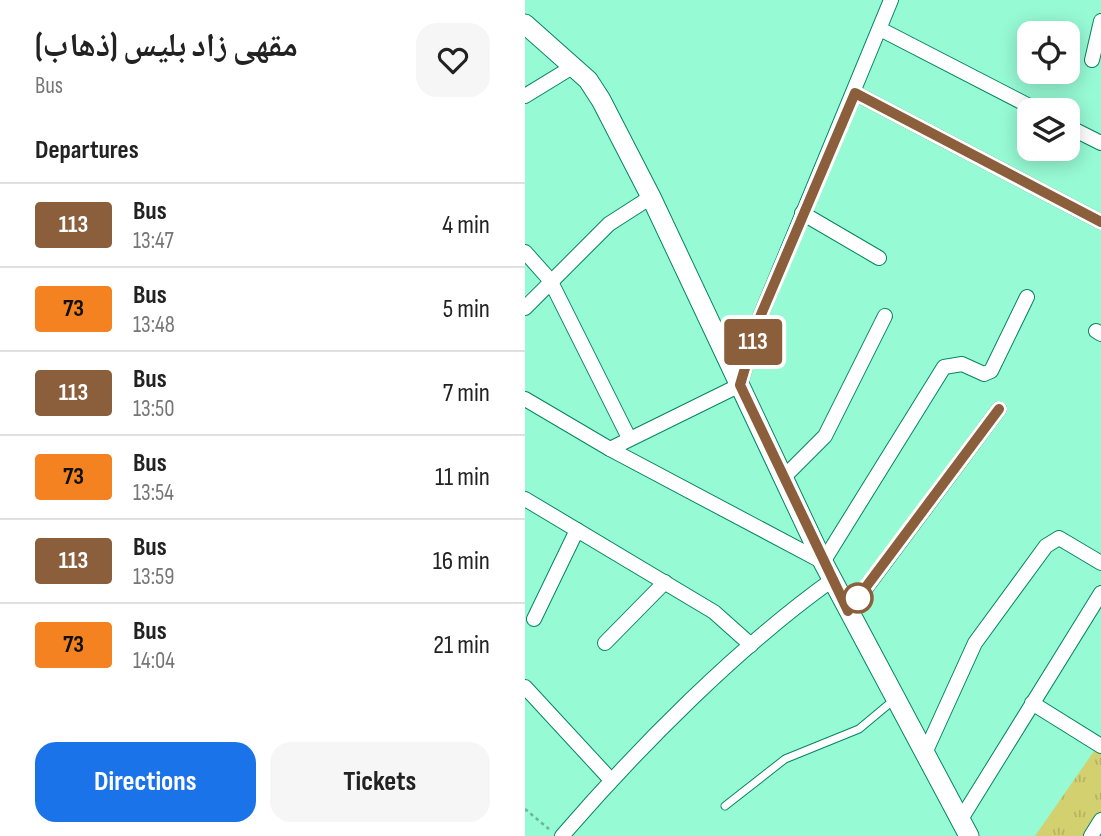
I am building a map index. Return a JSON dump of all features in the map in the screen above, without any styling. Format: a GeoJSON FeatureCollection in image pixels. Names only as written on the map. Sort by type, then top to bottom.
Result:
{"type":"FeatureCollection","features":[{"type":"Feature","properties":{"kind":"street"},"geometry":{"type":"LineString","coordinates":[[610,449],[740,385],[760,317],[855,93],[891,0]]}},
{"type":"Feature","properties":{"kind":"street"},"geometry":{"type":"LineString","coordinates":[[1092,60],[1101,20]]}},
{"type":"Feature","properties":{"kind":"street"},"geometry":{"type":"LineString","coordinates":[[525,24],[574,65],[601,100],[651,197],[848,611],[965,827]]}},
{"type":"Feature","properties":{"kind":"street"},"geometry":{"type":"LineString","coordinates":[[880,29],[1017,99]]}},
{"type":"Feature","properties":{"kind":"street"},"geometry":{"type":"LineString","coordinates":[[525,96],[574,65]]}},
{"type":"Feature","properties":{"kind":"street"},"geometry":{"type":"LineString","coordinates":[[855,93],[1101,222]]}},
{"type":"Feature","properties":{"kind":"street"},"geometry":{"type":"LineString","coordinates":[[1080,132],[1101,143]]}},
{"type":"Feature","properties":{"kind":"street"},"geometry":{"type":"LineString","coordinates":[[525,307],[610,224],[651,197]]}},
{"type":"Feature","properties":{"kind":"street"},"geometry":{"type":"LineString","coordinates":[[802,214],[879,258]]}},
{"type":"Feature","properties":{"kind":"street"},"geometry":{"type":"LineString","coordinates":[[525,251],[550,280],[629,438]]}},
{"type":"Feature","properties":{"kind":"street"},"geometry":{"type":"LineString","coordinates":[[562,836],[611,780],[828,571],[944,367],[962,364],[984,374],[991,372],[1027,297]]}},
{"type":"Feature","properties":{"kind":"street"},"geometry":{"type":"LineString","coordinates":[[785,476],[825,436],[885,316]]}},
{"type":"Feature","properties":{"kind":"street"},"geometry":{"type":"LineString","coordinates":[[525,398],[610,449],[828,571]]}},
{"type":"Feature","properties":{"kind":"street"},"geometry":{"type":"LineString","coordinates":[[848,611],[999,409]]}},
{"type":"Feature","properties":{"kind":"street"},"geometry":{"type":"LineString","coordinates":[[525,499],[714,612],[751,645]]}},
{"type":"Feature","properties":{"kind":"street"},"geometry":{"type":"LineString","coordinates":[[534,620],[577,530]]}},
{"type":"Feature","properties":{"kind":"street"},"geometry":{"type":"LineString","coordinates":[[925,753],[975,643],[1046,545],[1059,538],[1101,563]]}},
{"type":"Feature","properties":{"kind":"street"},"geometry":{"type":"LineString","coordinates":[[605,643],[665,582]]}},
{"type":"Feature","properties":{"kind":"street"},"geometry":{"type":"LineString","coordinates":[[965,827],[1032,703],[1101,593]]}},
{"type":"Feature","properties":{"kind":"street"},"geometry":{"type":"LineString","coordinates":[[525,687],[611,780]]}},
{"type":"Feature","properties":{"kind":"street"},"geometry":{"type":"LineString","coordinates":[[1032,703],[1101,746]]}},
{"type":"Feature","properties":{"kind":"street"},"geometry":{"type":"LineString","coordinates":[[1091,836],[1101,820]]}},
{"type":"Feature","properties":{"kind":"lane"},"geometry":{"type":"LineString","coordinates":[[725,806],[785,759],[859,729],[895,698]]}},
{"type":"Feature","properties":{"kind":"path"},"geometry":{"type":"LineString","coordinates":[[525,808],[557,836]]}},
{"type":"Feature","properties":{"kind":"green space"},"geometry":{"type":"Polygon","coordinates":[[[1101,741],[1101,836],[1035,836],[1101,741]]]}},
{"type":"Feature","properties":{"kind":"bus line","name":"113"},"geometry":{"type":"LineString","coordinates":[[999,409],[848,611],[740,385],[760,317],[855,93],[1101,222]]}}]}
